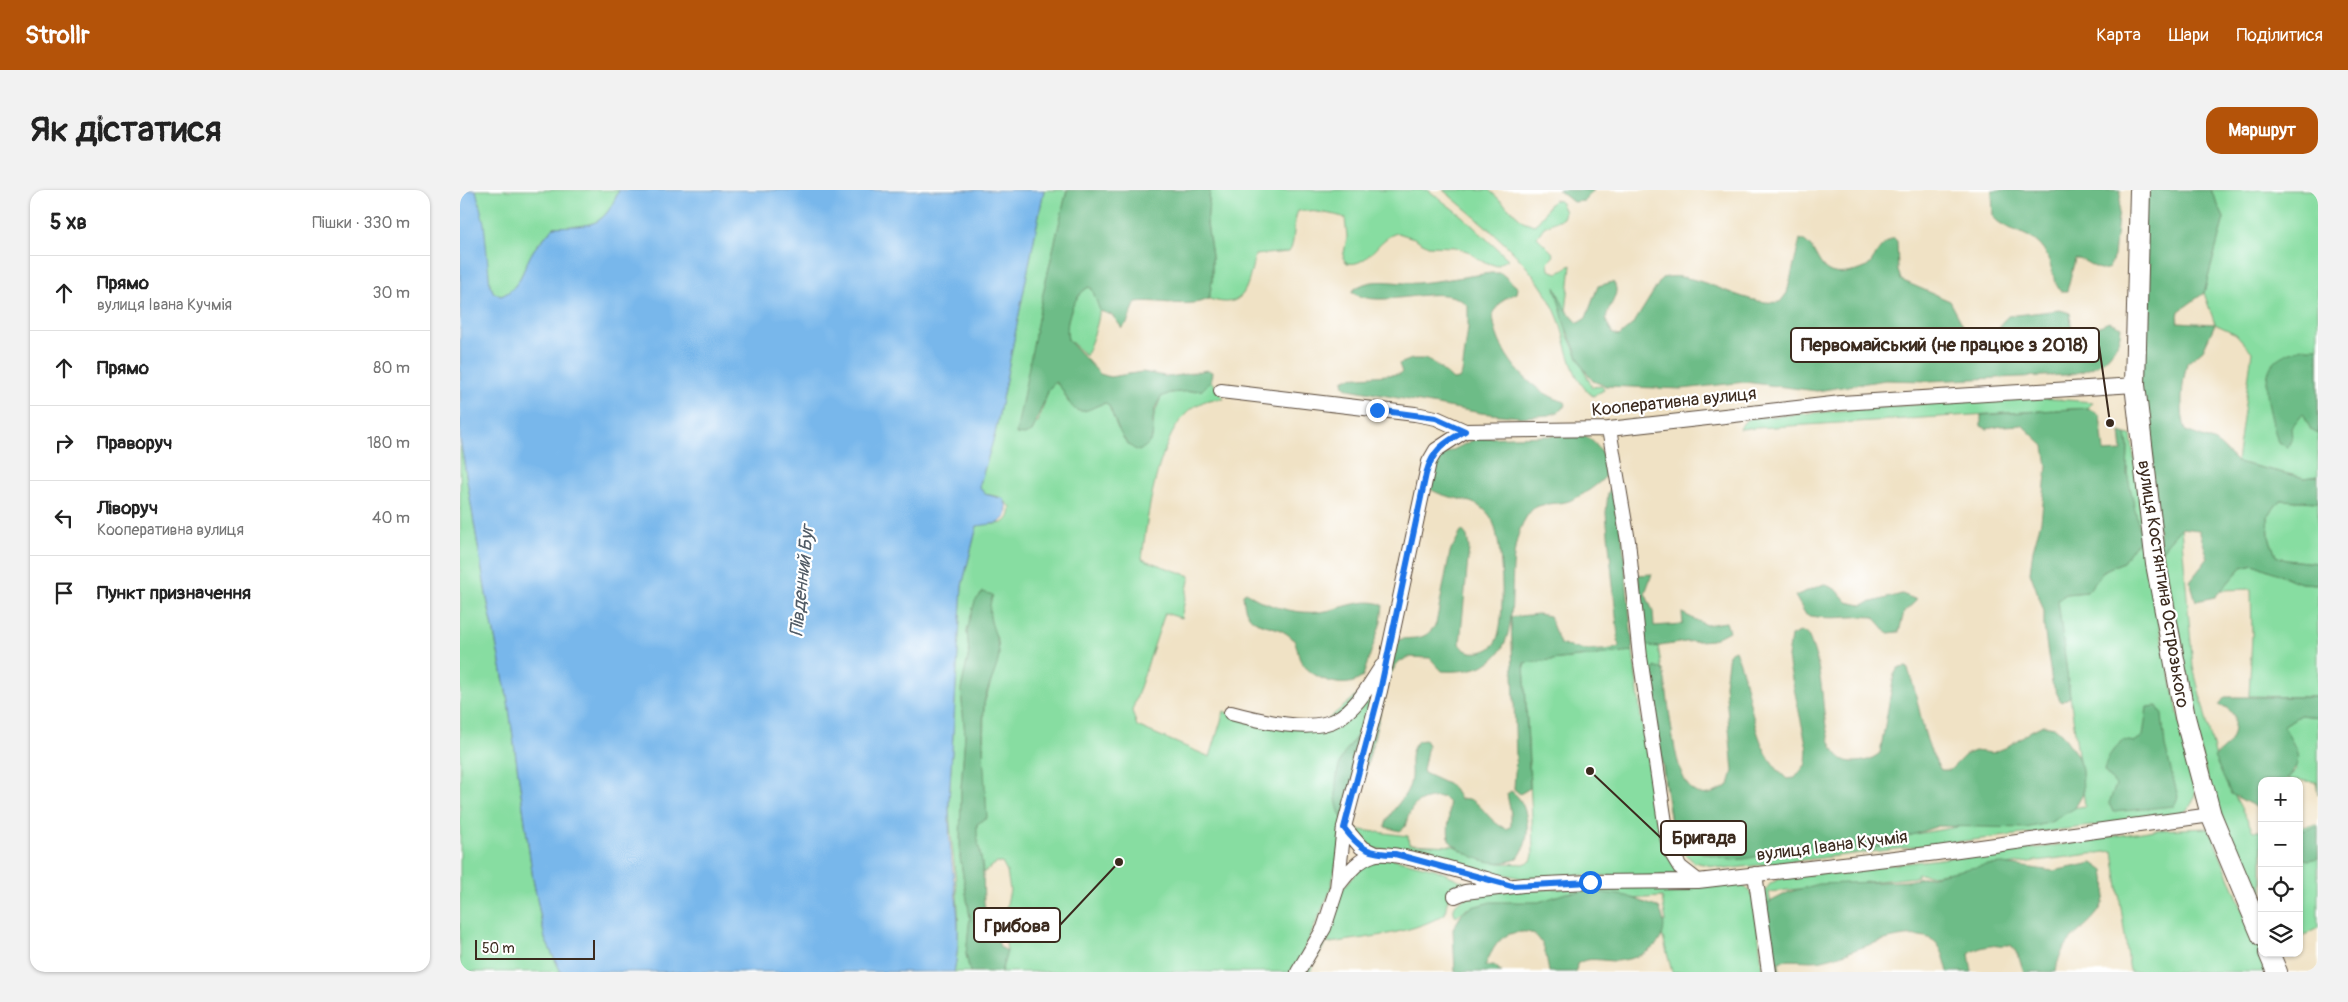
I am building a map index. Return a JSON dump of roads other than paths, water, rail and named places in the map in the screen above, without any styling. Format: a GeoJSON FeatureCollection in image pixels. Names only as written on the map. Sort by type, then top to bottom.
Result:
{"type":"FeatureCollection","features":[{"type":"Feature","properties":{"kind":"street","name":"вулиця Костянтина Острозького"},"geometry":{"type":"LineString","coordinates":[[2140,190],[2135,385],[2156,564],[2185,717],[2211,815],[2258,927]]}},
{"type":"Feature","properties":{"kind":"street","name":"Кооперативна вулиця"},"geometry":{"type":"LineString","coordinates":[[1221,391],[1415,414],[1436,418],[1465,431],[1609,429],[1841,403],[2135,385]]}},
{"type":"Feature","properties":{"kind":"street"},"geometry":{"type":"LineString","coordinates":[[1609,429],[1628,541],[1640,657],[1669,849],[1680,868],[1698,881]]}},
{"type":"Feature","properties":{"kind":"street"},"geometry":{"type":"LineString","coordinates":[[1298,972],[1324,928],[1337,888],[1344,828],[1363,762],[1429,462],[1436,450],[1465,431]]}},
{"type":"Feature","properties":{"kind":"street"},"geometry":{"type":"LineString","coordinates":[[1231,713],[1265,721],[1296,725],[1336,720],[1361,698],[1387,657]]}},
{"type":"Feature","properties":{"kind":"street","name":"вулиця Івана Кучмія"},"geometry":{"type":"LineString","coordinates":[[1455,896],[1464,892],[1512,886],[1590,882],[1698,881],[1937,853],[2211,815]]}},
{"type":"Feature","properties":{"kind":"street"},"geometry":{"type":"LineString","coordinates":[[1344,828],[1361,847],[1375,854]]}},
{"type":"Feature","properties":{"kind":"street"},"geometry":{"type":"LineString","coordinates":[[1337,888],[1361,860],[1375,854],[1395,854],[1512,886]]}},
{"type":"Feature","properties":{"kind":"street"},"geometry":{"type":"LineString","coordinates":[[1755,874],[1768,972]]}},
{"type":"Feature","properties":{"kind":"street"},"geometry":{"type":"LineString","coordinates":[[2271,957],[2278,972]]}},
{"type":"Feature","properties":{"kind":"water","name":"Південний Буг"},"geometry":{"type":"Polygon","coordinates":[[[460,190],[476,190],[484,223],[490,285],[494,293],[501,296],[518,282],[535,248],[554,227],[587,225],[595,222],[607,212],[619,190],[1044,190],[995,434],[979,487],[985,494],[1004,499],[1007,507],[1006,516],[999,523],[977,526],[962,586],[949,801],[950,841],[958,927],[957,957],[954,972],[561,972],[545,939],[533,879],[508,701],[486,594],[460,439],[460,190]]]}},
{"type":"Feature","properties":{"kind":"place","name":"Первомайський (не працює з 2018)"},"geometry":{"type":"Point","coordinates":[2110,423]}},
{"type":"Feature","properties":{"kind":"place","name":"Бригада"},"geometry":{"type":"Point","coordinates":[1590,771]}},
{"type":"Feature","properties":{"kind":"place","name":"Грибова"},"geometry":{"type":"Point","coordinates":[1119,862]}}]}
